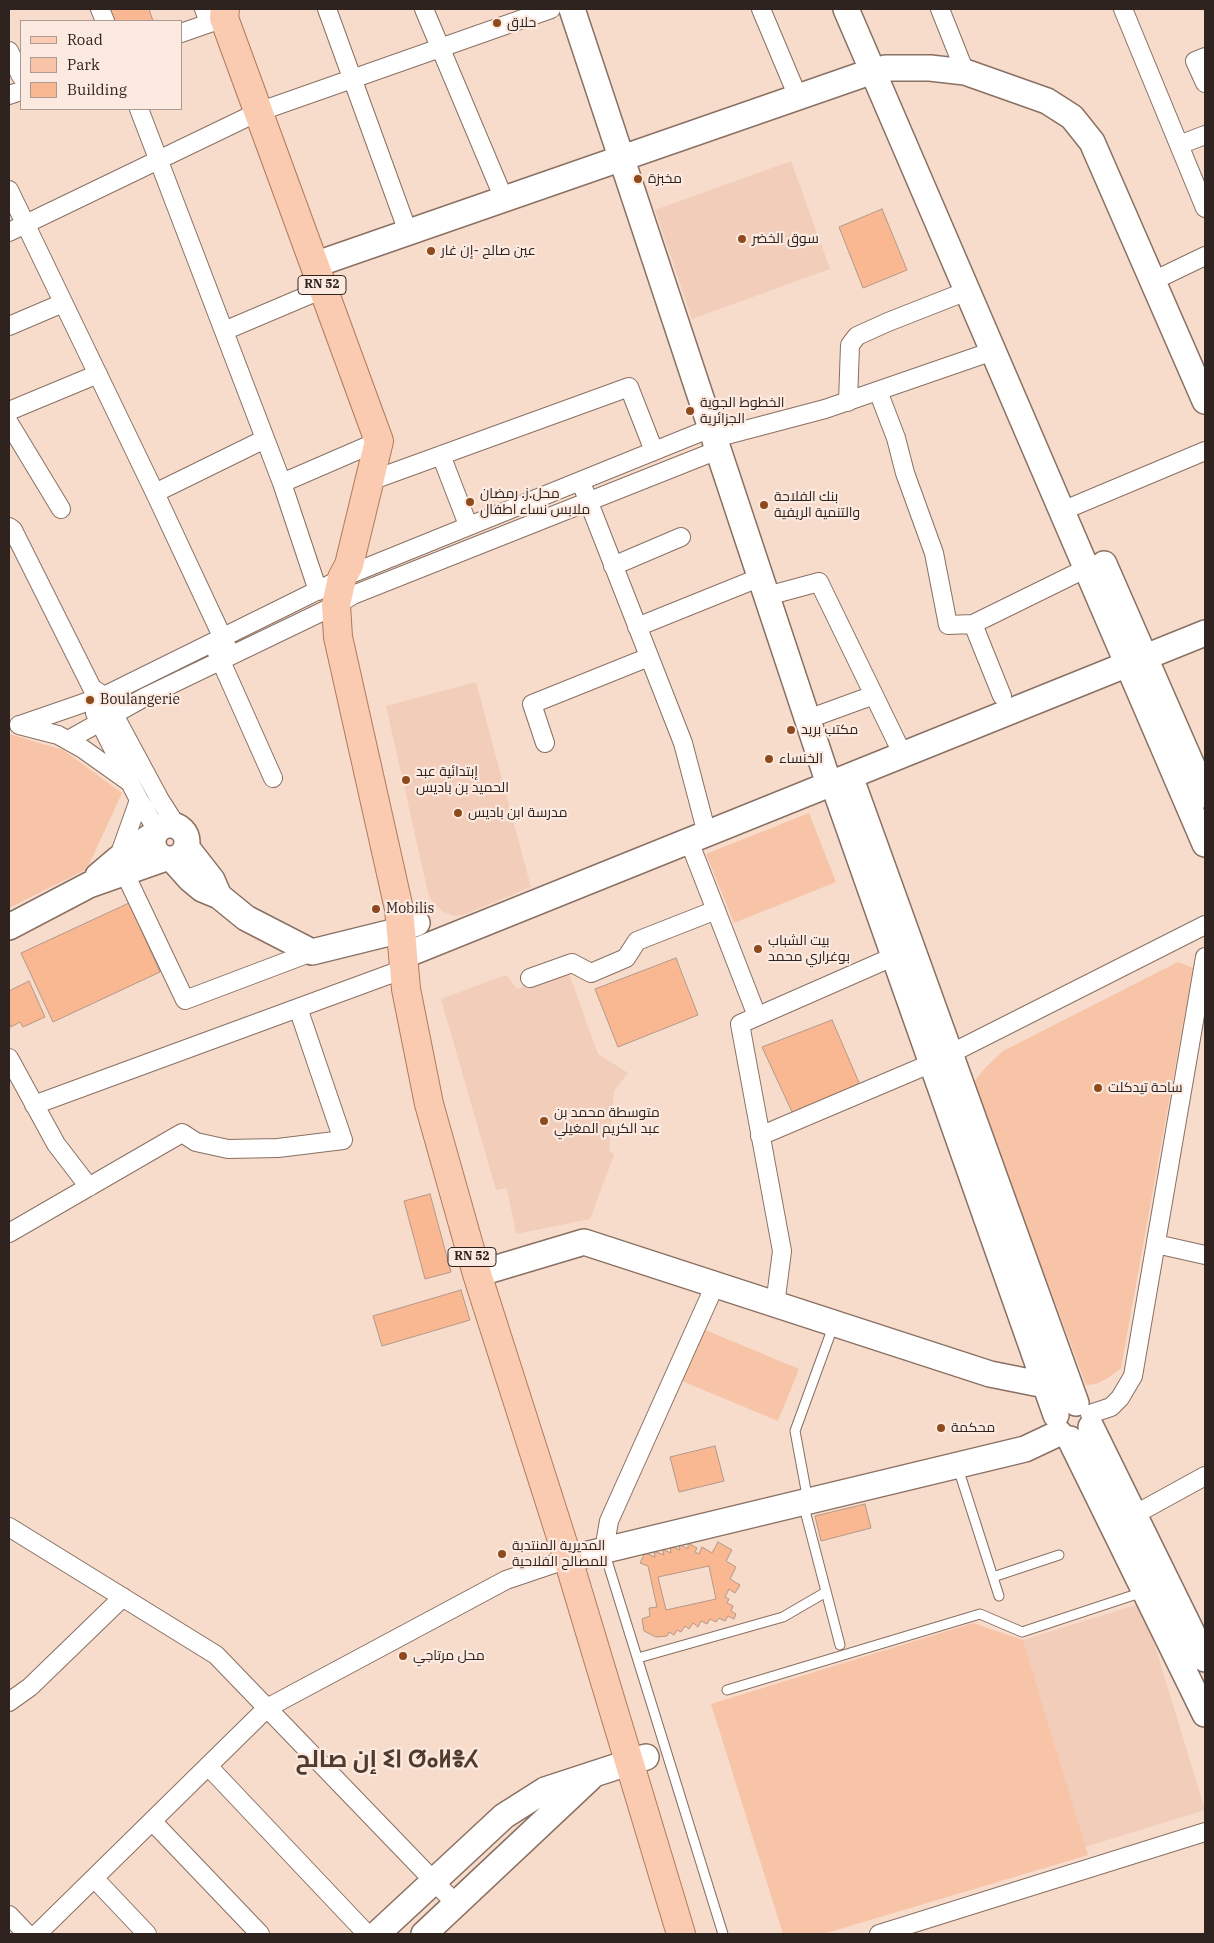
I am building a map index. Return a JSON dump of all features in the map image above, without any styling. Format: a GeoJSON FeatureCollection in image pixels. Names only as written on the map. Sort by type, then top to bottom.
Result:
{"type":"FeatureCollection","features":[{"type":"Feature","properties":{"kind":"main road"},"geometry":{"type":"LineString","coordinates":[[572,9],[808,719],[838,781],[903,952],[1074,1422],[1157,1588],[1200,1690]]}},
{"type":"Feature","properties":{"kind":"main road"},"geometry":{"type":"LineString","coordinates":[[846,9],[879,69],[1070,507],[1136,661],[1205,844]]}},
{"type":"Feature","properties":{"kind":"main road"},"geometry":{"type":"LineString","coordinates":[[860,9],[879,69],[967,291],[993,351],[1070,507],[1087,568],[1205,795]]}},
{"type":"Feature","properties":{"kind":"main road","name":"RN 52"},"geometry":{"type":"LineString","coordinates":[[216,15],[258,112],[379,441],[342,584],[414,904],[409,945],[433,1040],[485,1271],[586,1555],[650,1755],[699,1934]]}},
{"type":"Feature","properties":{"kind":"main road"},"geometry":{"type":"LineString","coordinates":[[319,277],[408,232],[879,69],[930,68],[965,72],[1047,102],[1072,117],[1092,142],[1205,401]]}},
{"type":"Feature","properties":{"kind":"main road"},"geometry":{"type":"LineString","coordinates":[[174,856],[202,889],[219,896],[246,918],[312,952],[409,945],[698,837],[1205,633]]}},
{"type":"Feature","properties":{"kind":"main road"},"geometry":{"type":"LineString","coordinates":[[9,927],[121,866],[162,830],[184,831],[187,839],[174,856],[121,866]]}},
{"type":"Feature","properties":{"kind":"main road"},"geometry":{"type":"LineString","coordinates":[[941,1058],[1045,1385],[1074,1422],[1134,1515],[1157,1588],[1205,1659]]}},
{"type":"Feature","properties":{"kind":"main road"},"geometry":{"type":"LineString","coordinates":[[485,1271],[584,1242],[990,1374],[1045,1385]]}},
{"type":"Feature","properties":{"kind":"main road"},"geometry":{"type":"LineString","coordinates":[[586,1555],[1025,1449],[1074,1422]]}},
{"type":"Feature","properties":{"kind":"main road"},"geometry":{"type":"LineString","coordinates":[[377,1934],[504,1816],[545,1790],[650,1755]]}},
{"type":"Feature","properties":{"kind":"main road","name":"RN 52"},"geometry":{"type":"LineString","coordinates":[[650,1755],[681,1934]]}},
{"type":"Feature","properties":{"kind":"main road"},"geometry":{"type":"LineString","coordinates":[[424,1934],[596,1772]]}},
{"type":"Feature","properties":{"kind":"street"},"geometry":{"type":"LineString","coordinates":[[326,9],[408,232]]}},
{"type":"Feature","properties":{"kind":"street"},"geometry":{"type":"LineString","coordinates":[[424,9],[504,199]]}},
{"type":"Feature","properties":{"kind":"street"},"geometry":{"type":"LineString","coordinates":[[9,232],[258,112],[550,9]]}},
{"type":"Feature","properties":{"kind":"street"},"geometry":{"type":"LineString","coordinates":[[761,9],[798,97]]}},
{"type":"Feature","properties":{"kind":"street"},"geometry":{"type":"LineString","coordinates":[[940,9],[965,72]]}},
{"type":"Feature","properties":{"kind":"street"},"geometry":{"type":"LineString","coordinates":[[1123,9],[1205,208]]}},
{"type":"Feature","properties":{"kind":"street"},"geometry":{"type":"LineString","coordinates":[[182,33],[216,15]]}},
{"type":"Feature","properties":{"kind":"street"},"geometry":{"type":"LineString","coordinates":[[9,51],[20,74]]}},
{"type":"Feature","properties":{"kind":"street"},"geometry":{"type":"LineString","coordinates":[[1205,57],[1196,61],[1205,83]]}},
{"type":"Feature","properties":{"kind":"street"},"geometry":{"type":"LineString","coordinates":[[138,110],[282,483],[342,584]]}},
{"type":"Feature","properties":{"kind":"street"},"geometry":{"type":"LineString","coordinates":[[1179,145],[1205,135]]}},
{"type":"Feature","properties":{"kind":"street"},"geometry":{"type":"LineString","coordinates":[[9,190],[155,493],[225,657],[273,778]]}},
{"type":"Feature","properties":{"kind":"street"},"geometry":{"type":"LineString","coordinates":[[1153,281],[1205,256]]}},
{"type":"Feature","properties":{"kind":"street"},"geometry":{"type":"LineString","coordinates":[[224,331],[319,277]]}},
{"type":"Feature","properties":{"kind":"street"},"geometry":{"type":"LineString","coordinates":[[848,402],[850,345],[857,336],[967,291]]}},
{"type":"Feature","properties":{"kind":"street"},"geometry":{"type":"LineString","coordinates":[[9,326],[63,303]]}},
{"type":"Feature","properties":{"kind":"street"},"geometry":{"type":"LineString","coordinates":[[14,724],[95,695],[468,525],[654,451],[715,439],[825,409],[993,351]]}},
{"type":"Feature","properties":{"kind":"street"},"geometry":{"type":"LineString","coordinates":[[9,410],[98,374]]}},
{"type":"Feature","properties":{"kind":"street"},"geometry":{"type":"LineString","coordinates":[[370,481],[629,387],[654,451]]}},
{"type":"Feature","properties":{"kind":"street"},"geometry":{"type":"LineString","coordinates":[[878,391],[896,438],[905,473],[934,553],[948,625],[973,624],[1087,568]]}},
{"type":"Feature","properties":{"kind":"street"},"geometry":{"type":"LineString","coordinates":[[9,422],[62,509]]}},
{"type":"Feature","properties":{"kind":"street"},"geometry":{"type":"LineString","coordinates":[[155,493],[265,439]]}},
{"type":"Feature","properties":{"kind":"street"},"geometry":{"type":"LineString","coordinates":[[68,740],[225,657],[342,584],[588,501],[715,439]]}},
{"type":"Feature","properties":{"kind":"street"},"geometry":{"type":"LineString","coordinates":[[282,483],[379,441]]}},
{"type":"Feature","properties":{"kind":"street"},"geometry":{"type":"LineString","coordinates":[[1070,507],[1205,451]]}},
{"type":"Feature","properties":{"kind":"street"},"geometry":{"type":"LineString","coordinates":[[441,455],[468,525]]}},
{"type":"Feature","properties":{"kind":"street"},"geometry":{"type":"LineString","coordinates":[[580,481],[683,743],[698,837],[716,910],[758,1016]]}},
{"type":"Feature","properties":{"kind":"street"},"geometry":{"type":"LineString","coordinates":[[9,528],[13,530],[95,695],[99,722],[139,800],[162,830]]}},
{"type":"Feature","properties":{"kind":"street"},"geometry":{"type":"LineString","coordinates":[[614,566],[681,538]]}},
{"type":"Feature","properties":{"kind":"street"},"geometry":{"type":"LineString","coordinates":[[637,627],[764,587],[820,582],[902,755]]}},
{"type":"Feature","properties":{"kind":"street"},"geometry":{"type":"LineString","coordinates":[[973,624],[1002,696]]}},
{"type":"Feature","properties":{"kind":"street"},"geometry":{"type":"LineString","coordinates":[[545,744],[532,704],[649,657]]}},
{"type":"Feature","properties":{"kind":"street"},"geometry":{"type":"LineString","coordinates":[[95,695],[115,714],[160,800],[162,830]]}},
{"type":"Feature","properties":{"kind":"street"},"geometry":{"type":"LineString","coordinates":[[808,719],[874,695]]}},
{"type":"Feature","properties":{"kind":"street"},"geometry":{"type":"LineString","coordinates":[[14,724],[58,735],[68,740],[130,783]]}},
{"type":"Feature","properties":{"kind":"street"},"geometry":{"type":"LineString","coordinates":[[139,800],[121,866],[185,1000],[312,952]]}},
{"type":"Feature","properties":{"kind":"street"},"geometry":{"type":"LineString","coordinates":[[530,978],[572,962],[591,973],[626,958],[637,941],[716,910]]}},
{"type":"Feature","properties":{"kind":"street"},"geometry":{"type":"LineString","coordinates":[[760,1136],[941,1058],[1205,925]]}},
{"type":"Feature","properties":{"kind":"street"},"geometry":{"type":"LineString","coordinates":[[34,1105],[298,1008],[409,945]]}},
{"type":"Feature","properties":{"kind":"street"},"geometry":{"type":"LineString","coordinates":[[775,1305],[782,1251],[740,1024],[903,952]]}},
{"type":"Feature","properties":{"kind":"street"},"geometry":{"type":"LineString","coordinates":[[1074,1422],[1111,1407],[1120,1398],[1132,1376],[1205,957]]}},
{"type":"Feature","properties":{"kind":"street"},"geometry":{"type":"LineString","coordinates":[[9,1232],[182,1133],[196,1142],[228,1148],[278,1148],[343,1140],[298,1008]]}},
{"type":"Feature","properties":{"kind":"street"},"geometry":{"type":"LineString","coordinates":[[9,1058],[56,1144],[89,1187]]}},
{"type":"Feature","properties":{"kind":"street"},"geometry":{"type":"LineString","coordinates":[[1156,1244],[1205,1255]]}},
{"type":"Feature","properties":{"kind":"street"},"geometry":{"type":"LineString","coordinates":[[37,1934],[267,1708],[506,1580],[586,1555],[608,1521],[715,1285]]}},
{"type":"Feature","properties":{"kind":"street"},"geometry":{"type":"LineString","coordinates":[[1134,1515],[1205,1476]]}},
{"type":"Feature","properties":{"kind":"street"},"geometry":{"type":"LineString","coordinates":[[9,1527],[216,1655],[456,1904]]}},
{"type":"Feature","properties":{"kind":"street"},"geometry":{"type":"LineString","coordinates":[[9,1702],[30,1687],[123,1597]]}},
{"type":"Feature","properties":{"kind":"street"},"geometry":{"type":"LineString","coordinates":[[208,1766],[367,1934]]}},
{"type":"Feature","properties":{"kind":"street"},"geometry":{"type":"LineString","coordinates":[[152,1821],[260,1934]]}},
{"type":"Feature","properties":{"kind":"street"},"geometry":{"type":"LineString","coordinates":[[879,1934],[1205,1832]]}},
{"type":"Feature","properties":{"kind":"street"},"geometry":{"type":"LineString","coordinates":[[94,1878],[147,1934]]}},
{"type":"Feature","properties":{"kind":"street"},"geometry":{"type":"LineString","coordinates":[[9,1915],[27,1934]]}},
{"type":"Feature","properties":{"kind":"lane"},"geometry":{"type":"LineString","coordinates":[[834,1324],[795,1431],[806,1502],[840,1645]]}},
{"type":"Feature","properties":{"kind":"lane"},"geometry":{"type":"LineString","coordinates":[[957,1466],[999,1596]]}},
{"type":"Feature","properties":{"kind":"lane"},"geometry":{"type":"LineString","coordinates":[[586,1555],[638,1658],[650,1755],[723,1934]]}},
{"type":"Feature","properties":{"kind":"lane"},"geometry":{"type":"LineString","coordinates":[[993,1577],[1059,1555]]}},
{"type":"Feature","properties":{"kind":"lane"},"geometry":{"type":"LineString","coordinates":[[727,1690],[980,1614],[1022,1632],[1157,1588]]}},
{"type":"Feature","properties":{"kind":"lane"},"geometry":{"type":"LineString","coordinates":[[638,1658],[783,1618],[826,1592]]}},
{"type":"Feature","properties":{"kind":"shaded area","name":"سوق الخضر"},"geometry":{"type":"Polygon","coordinates":[[[791,161],[830,269],[692,319],[655,210],[791,161]]]}},
{"type":"Feature","properties":{"kind":"shaded area"},"geometry":{"type":"Polygon","coordinates":[[[476,682],[531,887],[463,915],[454,916],[442,911],[429,897],[386,706],[476,682]]]}},
{"type":"Feature","properties":{"kind":"shaded area","name":"متوسطة محمد بن عبد الكريم المغيلي"},"geometry":{"type":"Polygon","coordinates":[[[568,971],[598,1054],[628,1073],[614,1091],[609,1150],[614,1155],[590,1219],[516,1234],[507,1188],[496,1190],[441,999],[506,975],[517,989],[568,971]]]}},
{"type":"Feature","properties":{"kind":"shaded area"},"geometry":{"type":"Polygon","coordinates":[[[1142,1603],[1205,1810],[1085,1847],[1023,1640],[1142,1603]]]}},
{"type":"Feature","properties":{"kind":"green space"},"geometry":{"type":"Polygon","coordinates":[[[9,734],[63,750],[122,793],[87,869],[9,908],[9,734]]]}},
{"type":"Feature","properties":{"kind":"green space"},"geometry":{"type":"Polygon","coordinates":[[[809,813],[836,882],[734,923],[706,854],[809,813]]]}},
{"type":"Feature","properties":{"kind":"green space"},"geometry":{"type":"Polygon","coordinates":[[[1178,962],[1193,968],[1121,1368],[1096,1384],[1086,1385],[973,1083],[1003,1051],[1178,962]]]}},
{"type":"Feature","properties":{"kind":"green space"},"geometry":{"type":"Polygon","coordinates":[[[703,1329],[799,1369],[778,1421],[682,1381],[703,1329]]]}},
{"type":"Feature","properties":{"kind":"green space"},"geometry":{"type":"Polygon","coordinates":[[[973,1623],[1023,1640],[1088,1855],[823,1934],[783,1934],[711,1704],[973,1623]]]}},
{"type":"Feature","properties":{"kind":"building"},"geometry":{"type":"Polygon","coordinates":[[[106,9],[149,9],[153,20],[110,20],[106,9]]]}},
{"type":"Feature","properties":{"kind":"building"},"geometry":{"type":"Polygon","coordinates":[[[882,209],[907,270],[863,288],[839,227],[882,209]]]}},
{"type":"Feature","properties":{"kind":"building"},"geometry":{"type":"Polygon","coordinates":[[[129,903],[160,972],[53,1022],[21,953],[129,903]]]}},
{"type":"Feature","properties":{"kind":"building"},"geometry":{"type":"Polygon","coordinates":[[[676,958],[698,1015],[618,1047],[595,989],[676,958]]]}},
{"type":"Feature","properties":{"kind":"building"},"geometry":{"type":"Polygon","coordinates":[[[29,981],[45,1017],[23,1027],[20,1022],[11,1027],[9,1022],[9,991],[29,981]]]}},
{"type":"Feature","properties":{"kind":"building"},"geometry":{"type":"Polygon","coordinates":[[[832,1020],[860,1085],[793,1114],[762,1047],[832,1020]]]}},
{"type":"Feature","properties":{"kind":"building"},"geometry":{"type":"Polygon","coordinates":[[[430,1194],[451,1272],[425,1279],[404,1201],[430,1194]]]}},
{"type":"Feature","properties":{"kind":"building"},"geometry":{"type":"Polygon","coordinates":[[[461,1290],[470,1320],[382,1346],[373,1316],[461,1290]]]}},
{"type":"Feature","properties":{"kind":"building"},"geometry":{"type":"Polygon","coordinates":[[[715,1446],[724,1481],[679,1492],[670,1457],[715,1446]]]}},
{"type":"Feature","properties":{"kind":"building"},"geometry":{"type":"Polygon","coordinates":[[[865,1504],[871,1528],[821,1541],[815,1516],[865,1504]]]}},
{"type":"Feature","properties":{"kind":"building"},"geometry":{"type":"Polygon","coordinates":[[[718,1542],[732,1550],[726,1561],[736,1567],[730,1579],[740,1585],[735,1593],[729,1589],[725,1597],[729,1599],[727,1603],[733,1606],[731,1611],[736,1614],[734,1619],[728,1616],[725,1621],[719,1618],[716,1622],[710,1619],[707,1624],[701,1621],[698,1627],[693,1623],[689,1629],[685,1626],[681,1632],[677,1630],[674,1635],[669,1632],[667,1636],[656,1637],[644,1631],[642,1619],[650,1616],[649,1608],[657,1607],[648,1566],[640,1563],[645,1553],[655,1557],[654,1551],[664,1555],[662,1549],[671,1553],[670,1546],[680,1550],[679,1544],[688,1549],[688,1543],[697,1548],[695,1552],[699,1554],[702,1547],[712,1553],[718,1542]],[[709,1566],[658,1577],[666,1610],[716,1599],[709,1566]]]}},
{"type":"Feature","properties":{"kind":"place","name":"حلاق"},"geometry":{"type":"Point","coordinates":[497,23]}},
{"type":"Feature","properties":{"kind":"place","name":"مخبزة"},"geometry":{"type":"Point","coordinates":[638,179]}},
{"type":"Feature","properties":{"kind":"place","name":"سوق الخضر"},"geometry":{"type":"Point","coordinates":[742,239]}},
{"type":"Feature","properties":{"kind":"place","name":"عين صالح -إن غار"},"geometry":{"type":"Point","coordinates":[431,251]}},
{"type":"Feature","properties":{"kind":"place","name":"الخطوط الجوية الجزائرية"},"geometry":{"type":"Point","coordinates":[690,411]}},
{"type":"Feature","properties":{"kind":"place","name":"محل.ز. رمضان ملابس نساء اطفال"},"geometry":{"type":"Point","coordinates":[470,502]}},
{"type":"Feature","properties":{"kind":"place","name":"بنك الفلاحة والتنمية الريفية"},"geometry":{"type":"Point","coordinates":[764,505]}},
{"type":"Feature","properties":{"kind":"place","name":"Boulangerie"},"geometry":{"type":"Point","coordinates":[90,700]}},
{"type":"Feature","properties":{"kind":"place","name":"مكتب بريد"},"geometry":{"type":"Point","coordinates":[791,730]}},
{"type":"Feature","properties":{"kind":"place","name":"الخنساء"},"geometry":{"type":"Point","coordinates":[769,759]}},
{"type":"Feature","properties":{"kind":"place","name":"إبتدائية عبد الحميد بن باديس"},"geometry":{"type":"Point","coordinates":[406,780]}},
{"type":"Feature","properties":{"kind":"place","name":"مدرسة ابن باديس"},"geometry":{"type":"Point","coordinates":[458,813]}},
{"type":"Feature","properties":{"kind":"place","name":"Mobilis"},"geometry":{"type":"Point","coordinates":[376,909]}},
{"type":"Feature","properties":{"kind":"place","name":"بيت الشباب بوغراري محمد"},"geometry":{"type":"Point","coordinates":[758,949]}},
{"type":"Feature","properties":{"kind":"place","name":"ساحة تيدكلت"},"geometry":{"type":"Point","coordinates":[1098,1088]}},
{"type":"Feature","properties":{"kind":"place","name":"متوسطة محمد بن عبد الكريم المغيلي"},"geometry":{"type":"Point","coordinates":[544,1121]}},
{"type":"Feature","properties":{"kind":"place","name":"محكمة"},"geometry":{"type":"Point","coordinates":[941,1428]}},
{"type":"Feature","properties":{"kind":"place","name":"المديرية المنتدبة للمصالح الفلاحية"},"geometry":{"type":"Point","coordinates":[502,1554]}},
{"type":"Feature","properties":{"kind":"place","name":"محل مرتاجي"},"geometry":{"type":"Point","coordinates":[403,1656]}},
{"type":"Feature","properties":{"kind":"district","name":"إن صالح ⵉⵏ ⵚⴰⵍⴻⵃ"},"geometry":{"type":"Point","coordinates":[387,1760]}}]}
